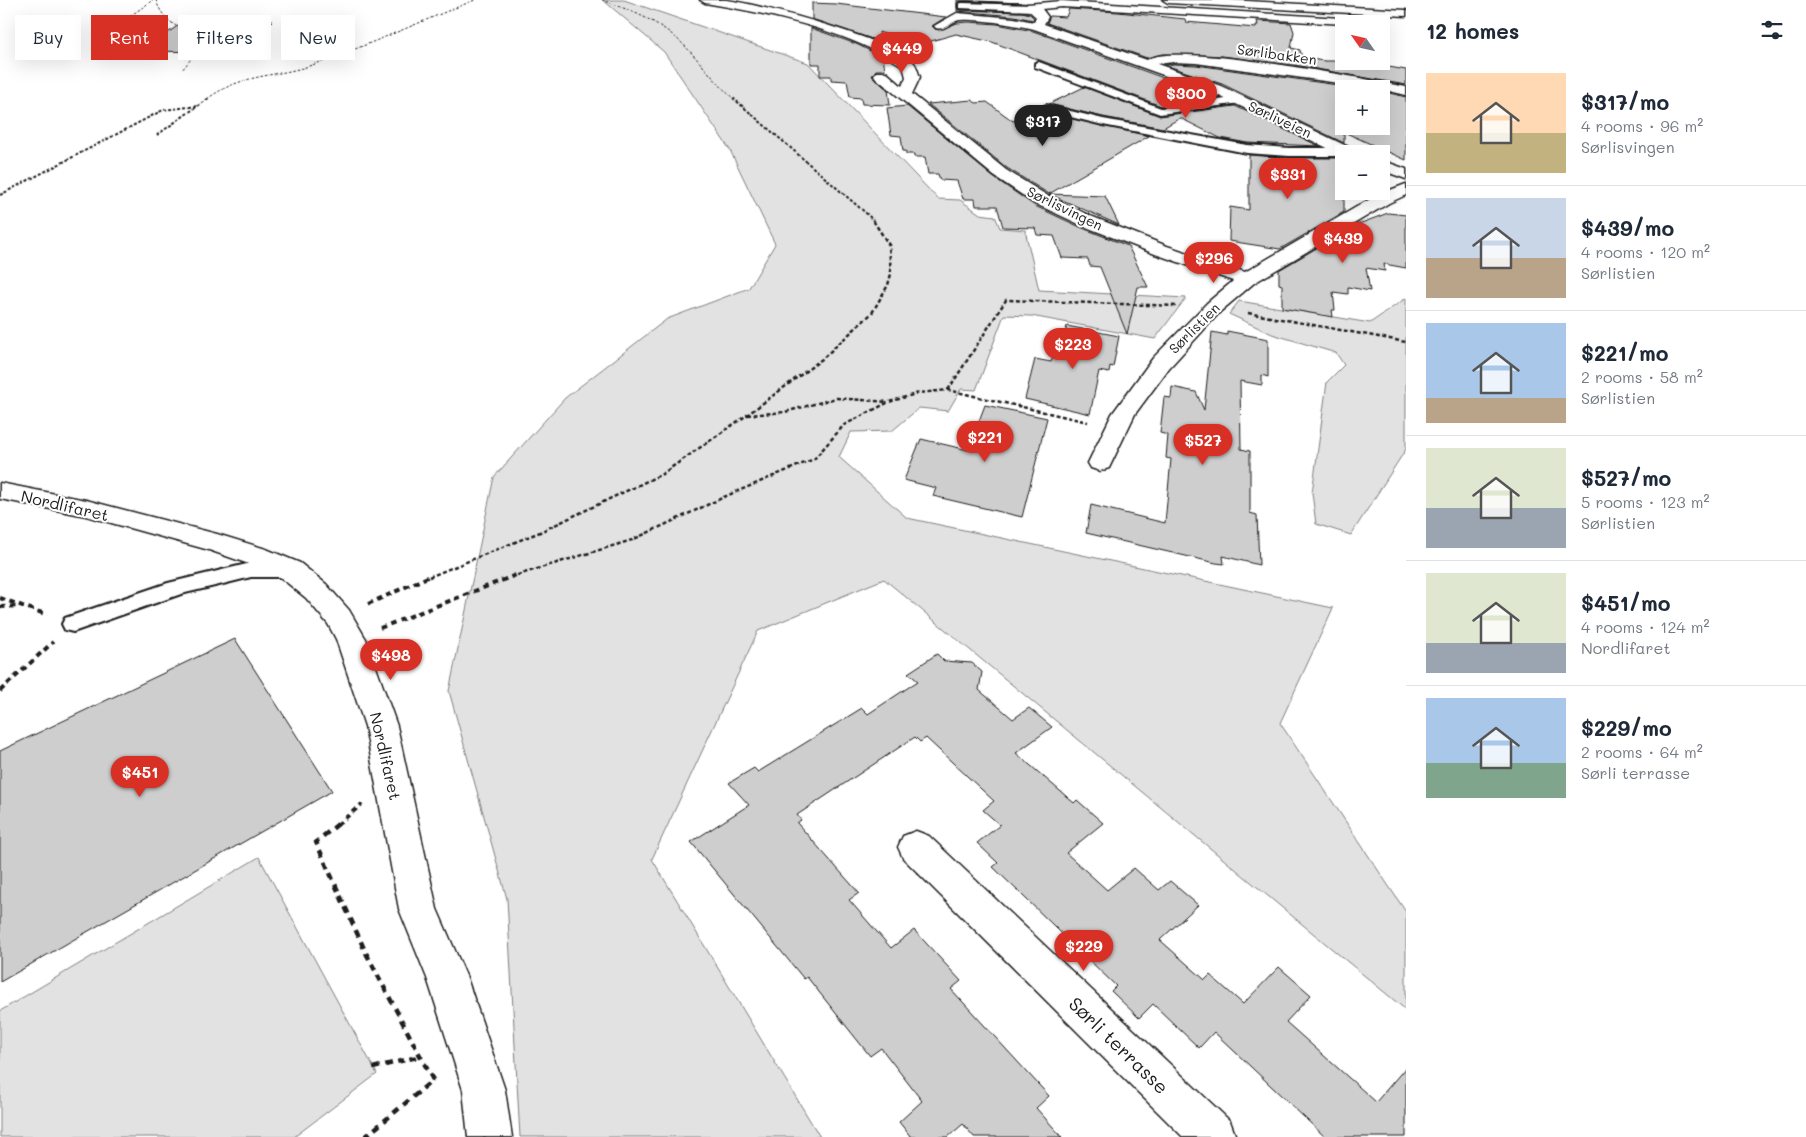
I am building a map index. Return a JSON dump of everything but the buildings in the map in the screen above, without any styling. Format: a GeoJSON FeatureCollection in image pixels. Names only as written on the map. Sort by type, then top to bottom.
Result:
{"type":"FeatureCollection","features":[{"type":"Feature","properties":{"kind":"street"},"geometry":{"type":"LineString","coordinates":[[705,0],[768,11],[820,26],[891,53],[909,64],[913,77],[905,95]]}},
{"type":"Feature","properties":{"kind":"street"},"geometry":{"type":"LineString","coordinates":[[1168,0],[1406,13]]}},
{"type":"Feature","properties":{"kind":"street"},"geometry":{"type":"LineString","coordinates":[[1037,26],[1042,17],[1031,6],[1036,4],[1071,4],[1335,20]]}},
{"type":"Feature","properties":{"kind":"street","name":"Sørliveien"},"geometry":{"type":"LineString","coordinates":[[940,26],[957,16],[1014,21],[1037,26],[1216,89],[1335,146]]}},
{"type":"Feature","properties":{"kind":"street","name":"Sørlibakken"},"geometry":{"type":"LineString","coordinates":[[1144,63],[1158,60],[1198,60],[1335,78],[1406,91]]}},
{"type":"Feature","properties":{"kind":"street","name":"Sørlisvingen"},"geometry":{"type":"LineString","coordinates":[[881,75],[1000,174],[1042,200],[1087,221],[1247,279]]}},
{"type":"Feature","properties":{"kind":"street"},"geometry":{"type":"LineString","coordinates":[[1390,168],[1406,174]]}},
{"type":"Feature","properties":{"kind":"street","name":"Sørlistien"},"geometry":{"type":"LineString","coordinates":[[1100,463],[1124,414],[1161,363],[1214,307],[1247,279],[1383,199],[1406,189]]}},
{"type":"Feature","properties":{"kind":"street","name":"Nordlifaret"},"geometry":{"type":"LineString","coordinates":[[0,490],[86,508],[217,543],[290,570],[316,591],[345,628],[381,726],[418,909],[446,978],[484,1090],[490,1137]]}},
{"type":"Feature","properties":{"kind":"street","name":"Sørli terrasse"},"geometry":{"type":"LineString","coordinates":[[916,847],[1214,1137]]}},
{"type":"Feature","properties":{"kind":"lane"},"geometry":{"type":"LineString","coordinates":[[962,6],[1032,8]]}},
{"type":"Feature","properties":{"kind":"lane"},"geometry":{"type":"LineString","coordinates":[[1039,65],[1160,111],[1240,100]]}},
{"type":"Feature","properties":{"kind":"lane"},"geometry":{"type":"LineString","coordinates":[[1046,108],[1103,122],[1247,148],[1289,152],[1335,153]]}},
{"type":"Feature","properties":{"kind":"lane"},"geometry":{"type":"LineString","coordinates":[[73,624],[176,588],[219,577],[251,570],[290,570]]}},
{"type":"Feature","properties":{"kind":"path"},"geometry":{"type":"LineString","coordinates":[[132,15],[154,0],[168,22],[187,32],[199,44],[195,54],[182,70]]}},
{"type":"Feature","properties":{"kind":"path"},"geometry":{"type":"LineString","coordinates":[[156,136],[218,91],[245,79],[313,65],[475,0]]}},
{"type":"Feature","properties":{"kind":"path"},"geometry":{"type":"LineString","coordinates":[[345,628],[437,574],[540,532],[662,474],[747,415],[822,359],[872,313],[879,303],[891,274],[891,258],[888,245],[879,228],[858,205],[722,88],[681,43],[666,30],[639,14],[602,0]]}},
{"type":"Feature","properties":{"kind":"path"},"geometry":{"type":"LineString","coordinates":[[0,195],[163,110],[199,106]]}},
{"type":"Feature","properties":{"kind":"path"},"geometry":{"type":"LineString","coordinates":[[948,390],[1006,300],[1214,307],[1406,342]]}},
{"type":"Feature","properties":{"kind":"path"},"geometry":{"type":"LineString","coordinates":[[345,628],[632,540],[814,459],[844,425],[889,402],[919,393],[948,390],[1117,428]]}},
{"type":"Feature","properties":{"kind":"path"},"geometry":{"type":"LineString","coordinates":[[747,415],[785,412],[836,398],[889,402]]}},
{"type":"Feature","properties":{"kind":"path"},"geometry":{"type":"LineString","coordinates":[[0,598],[73,624],[0,691]]}},
{"type":"Feature","properties":{"kind":"path"},"geometry":{"type":"LineString","coordinates":[[0,607],[21,606]]}},
{"type":"Feature","properties":{"kind":"path"},"geometry":{"type":"LineString","coordinates":[[365,1137],[433,1080],[366,954],[316,842],[392,779]]}},
{"type":"Feature","properties":{"kind":"path"},"geometry":{"type":"LineString","coordinates":[[373,1068],[421,1056]]}},
{"type":"Feature","properties":{"kind":"shaded area"},"geometry":{"type":"Polygon","coordinates":[[[603,0],[624,0],[808,63],[938,199],[960,200],[980,214],[995,216],[1000,228],[1025,230],[1039,290],[1186,298],[1155,339],[1031,316],[1004,315],[976,390],[961,389],[948,411],[919,408],[892,431],[851,432],[839,457],[907,518],[1333,608],[1280,723],[1406,912],[1406,1010],[884,579],[758,631],[652,859],[820,1137],[520,1137],[507,899],[449,691],[494,477],[565,398],[667,319],[749,288],[775,244],[730,150],[664,52],[603,0]]]}},
{"type":"Feature","properties":{"kind":"shaded area"},"geometry":{"type":"Polygon","coordinates":[[[1406,298],[1406,449],[1351,535],[1316,524],[1312,493],[1327,382],[1344,365],[1336,353],[1272,334],[1229,314],[1239,301],[1370,323],[1406,298]]]}},
{"type":"Feature","properties":{"kind":"shaded area"},"geometry":{"type":"Polygon","coordinates":[[[259,857],[377,1074],[294,1137],[0,1137],[0,1011],[259,857]]]}}]}
